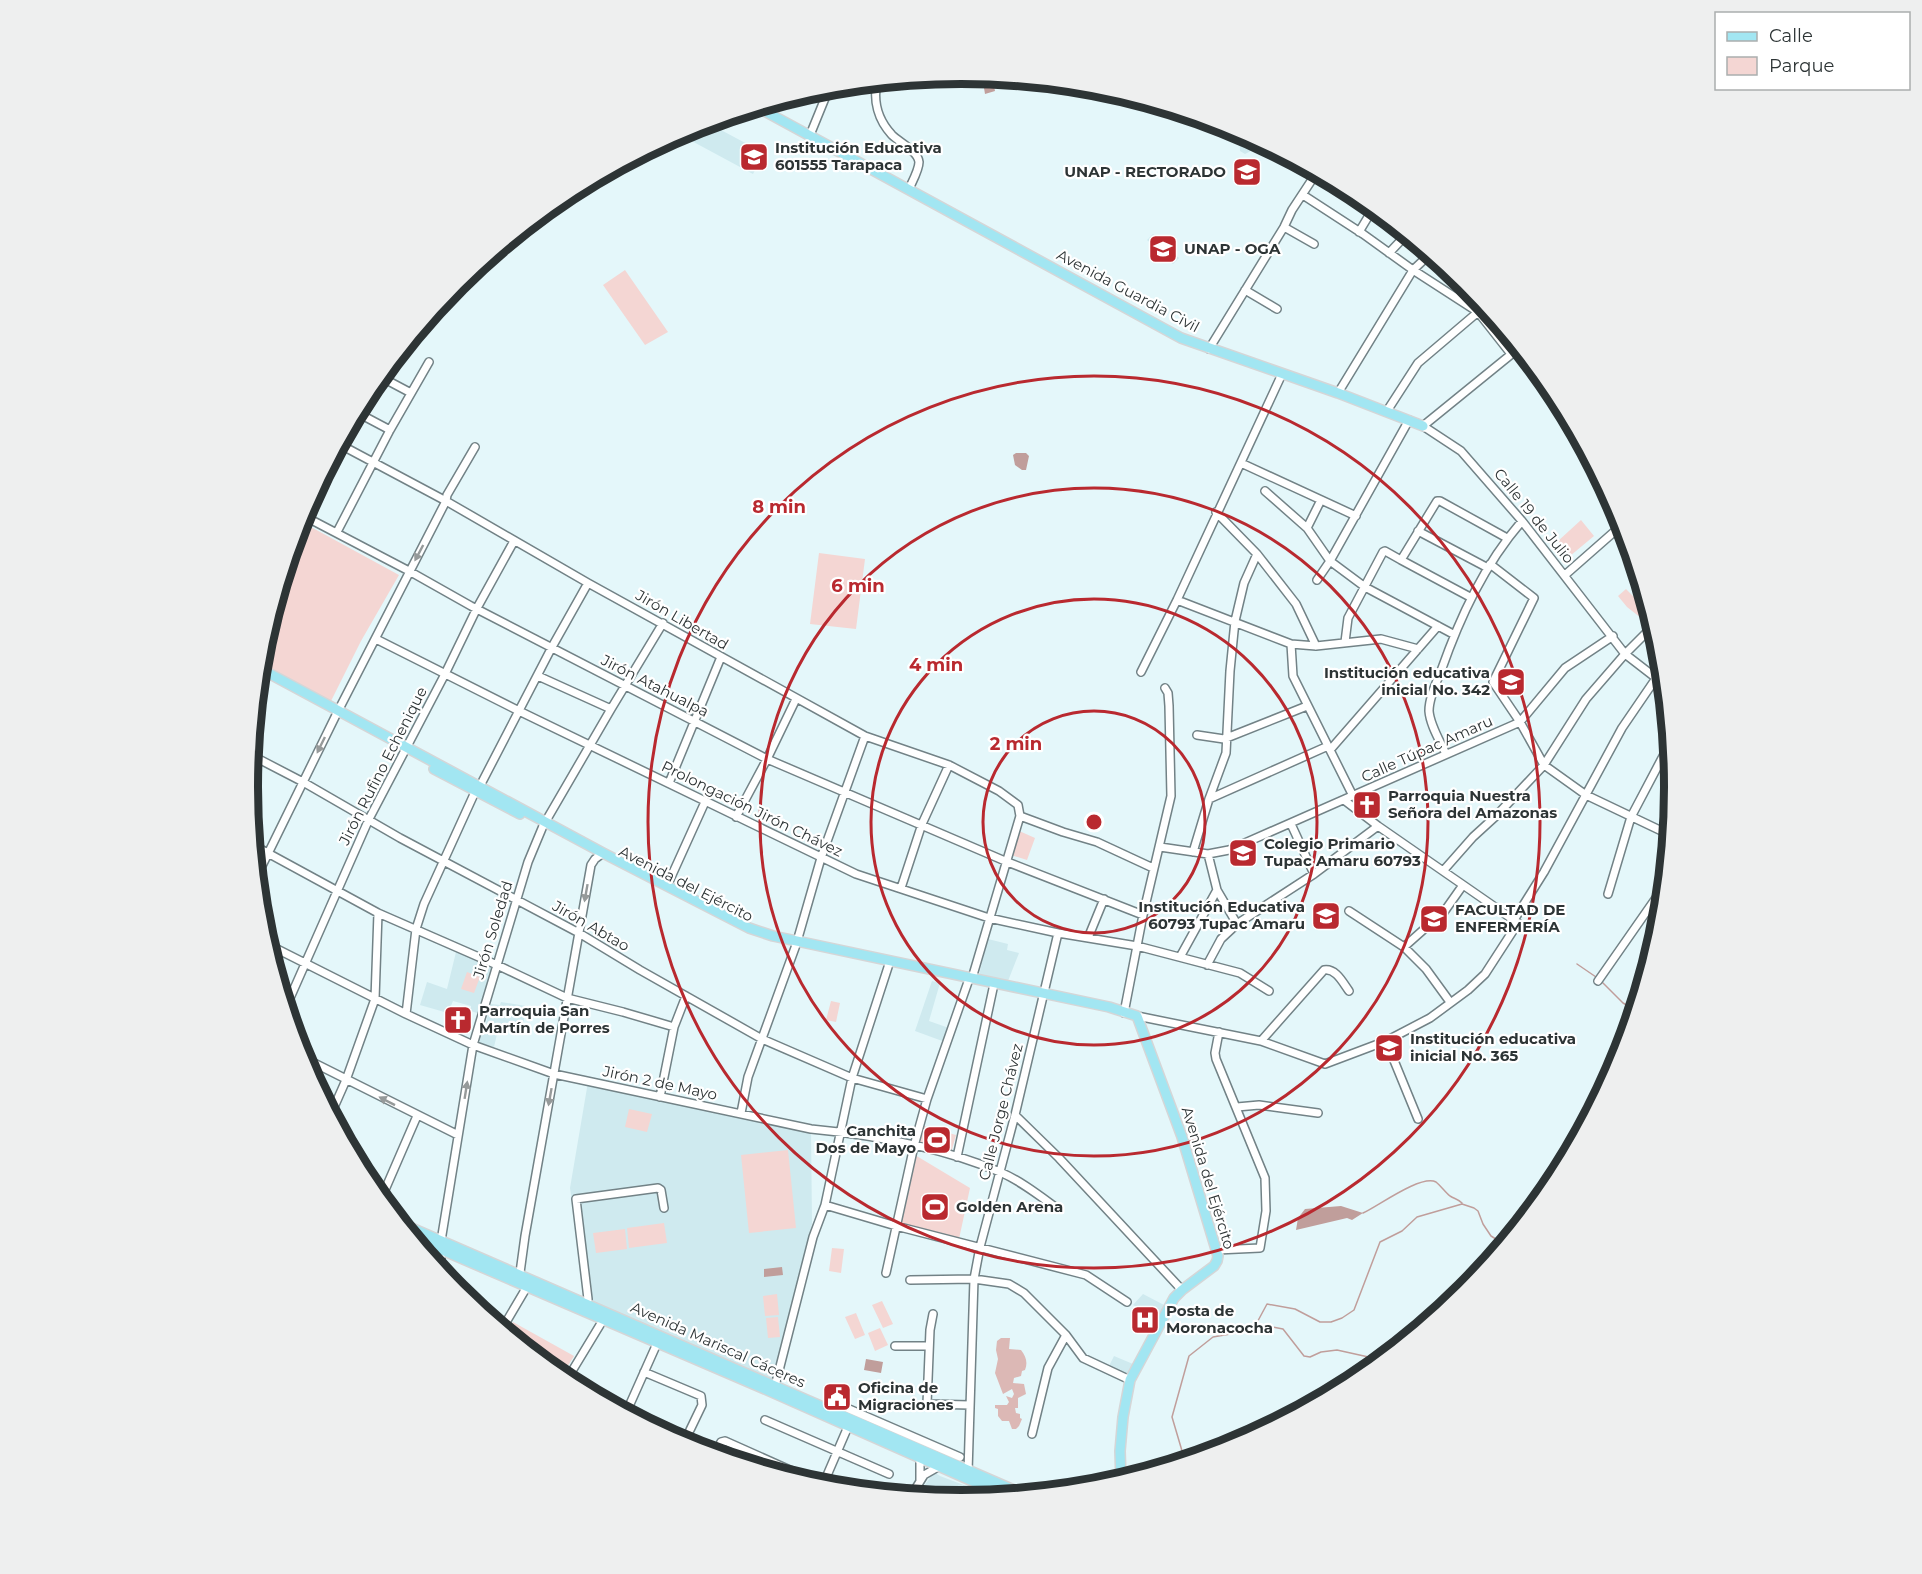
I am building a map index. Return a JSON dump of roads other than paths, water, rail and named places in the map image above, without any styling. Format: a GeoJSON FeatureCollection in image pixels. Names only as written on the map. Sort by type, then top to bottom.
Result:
{"type":"FeatureCollection","features":[{"type":"Feature","properties":{"kind":"main road","name":"Avenida Guardia Civil"},"geometry":{"type":"LineString","coordinates":[[766,112],[1181,338],[1338,393],[1423,426]]}},
{"type":"Feature","properties":{"kind":"main road","name":"Avenida del Ejército"},"geometry":{"type":"LineString","coordinates":[[268,675],[742,931],[1137,1016],[1182,1137],[1217,1250],[1217,1261],[1214,1266],[1182,1290],[1168,1308],[1130,1380],[1123,1416],[1121,1471]]}},
{"type":"Feature","properties":{"kind":"main road","name":"Avenida del Ejército"},"geometry":{"type":"LineString","coordinates":[[655,883],[666,886],[749,928],[797,943]]}},
{"type":"Feature","properties":{"kind":"main road","name":"Avenida Mariscal Cáceres"},"geometry":{"type":"LineString","coordinates":[[417,1233],[441,1246]]}},
{"type":"Feature","properties":{"kind":"main road","name":"Avenida Mariscal Cáceres"},"geometry":{"type":"LineString","coordinates":[[424,1241],[524,1281],[774,1389],[968,1475],[993,1489]]}},
{"type":"Feature","properties":{"kind":"main road","name":"Avenida Mariscal Cáceres"},"geometry":{"type":"LineString","coordinates":[[524,1281],[586,1304],[605,1316]]}},
{"type":"Feature","properties":{"kind":"main road","name":"Avenida Mariscal Cáceres"},"geometry":{"type":"LineString","coordinates":[[920,1454],[938,1467],[1006,1488]]}},
{"type":"Feature","properties":{"kind":"street"},"geometry":{"type":"LineString","coordinates":[[876,89],[875,104],[879,115],[892,135],[918,160],[909,189]]}},
{"type":"Feature","properties":{"kind":"street"},"geometry":{"type":"LineString","coordinates":[[810,135],[825,98]]}},
{"type":"Feature","properties":{"kind":"street"},"geometry":{"type":"LineString","coordinates":[[770,114],[771,110]]}},
{"type":"Feature","properties":{"kind":"street"},"geometry":{"type":"LineString","coordinates":[[1209,349],[1313,179]]}},
{"type":"Feature","properties":{"kind":"street"},"geometry":{"type":"LineString","coordinates":[[1303,195],[1478,312],[1418,363],[1387,411]]}},
{"type":"Feature","properties":{"kind":"street"},"geometry":{"type":"LineString","coordinates":[[1359,232],[1369,215]]}},
{"type":"Feature","properties":{"kind":"street"},"geometry":{"type":"LineString","coordinates":[[1284,226],[1314,244]]}},
{"type":"Feature","properties":{"kind":"street"},"geometry":{"type":"LineString","coordinates":[[1389,253],[1402,239]]}},
{"type":"Feature","properties":{"kind":"street"},"geometry":{"type":"LineString","coordinates":[[1338,393],[1413,270],[1426,259]]}},
{"type":"Feature","properties":{"kind":"street"},"geometry":{"type":"LineString","coordinates":[[1245,290],[1277,309]]}},
{"type":"Feature","properties":{"kind":"street"},"geometry":{"type":"LineString","coordinates":[[1499,334],[1511,354]]}},
{"type":"Feature","properties":{"kind":"street"},"geometry":{"type":"LineString","coordinates":[[1423,426],[1513,352]]}},
{"type":"Feature","properties":{"kind":"street"},"geometry":{"type":"LineString","coordinates":[[337,532],[390,430],[429,362]]}},
{"type":"Feature","properties":{"kind":"street"},"geometry":{"type":"LineString","coordinates":[[1141,672],[1282,374]]}},
{"type":"Feature","properties":{"kind":"street"},"geometry":{"type":"LineString","coordinates":[[387,380],[411,393]]}},
{"type":"Feature","properties":{"kind":"street"},"geometry":{"type":"LineString","coordinates":[[364,416],[390,430]]}},
{"type":"Feature","properties":{"kind":"street"},"geometry":{"type":"LineString","coordinates":[[1317,580],[1356,516],[1409,420]]}},
{"type":"Feature","properties":{"kind":"street","name":"Calle 19 de Julio"},"geometry":{"type":"LineString","coordinates":[[1423,426],[1461,451],[1522,521],[1625,654],[1653,669]]}},
{"type":"Feature","properties":{"kind":"street","name":"Jirón Libertad"},"geometry":{"type":"LineString","coordinates":[[345,447],[446,501],[588,583],[865,736],[949,765],[999,792],[1018,805],[1020,816]]}},
{"type":"Feature","properties":{"kind":"street"},"geometry":{"type":"LineString","coordinates":[[263,866],[337,712],[446,501],[447,495],[475,447]]}},
{"type":"Feature","properties":{"kind":"street"},"geometry":{"type":"LineString","coordinates":[[1241,463],[1356,516]]}},
{"type":"Feature","properties":{"kind":"street"},"geometry":{"type":"LineString","coordinates":[[1265,491],[1307,528],[1330,561],[1365,587],[1454,634]]}},
{"type":"Feature","properties":{"kind":"street"},"geometry":{"type":"LineString","coordinates":[[1307,528],[1321,500]]}},
{"type":"Feature","properties":{"kind":"street"},"geometry":{"type":"LineString","coordinates":[[1401,560],[1435,503],[1440,501],[1507,538]]}},
{"type":"Feature","properties":{"kind":"street"},"geometry":{"type":"LineString","coordinates":[[1216,512],[1257,554],[1296,604],[1316,646]]}},
{"type":"Feature","properties":{"kind":"street","name":"Jirón Atahualpa"},"geometry":{"type":"LineString","coordinates":[[311,520],[767,759],[1005,861],[1143,915]]}},
{"type":"Feature","properties":{"kind":"street"},"geometry":{"type":"LineString","coordinates":[[1446,754],[1430,718],[1430,704],[1454,634],[1470,597],[1507,538],[1522,521]]}},
{"type":"Feature","properties":{"kind":"street"},"geometry":{"type":"LineString","coordinates":[[1418,531],[1489,566],[1534,598],[1493,682],[1520,722],[1544,765],[1586,795],[1662,831]]}},
{"type":"Feature","properties":{"kind":"street"},"geometry":{"type":"LineString","coordinates":[[1565,575],[1615,531]]}},
{"type":"Feature","properties":{"kind":"street","name":"Jirón Rufino Echenique"},"geometry":{"type":"LineString","coordinates":[[290,997],[369,819],[446,674],[477,608],[514,541]]}},
{"type":"Feature","properties":{"kind":"street"},"geometry":{"type":"LineString","coordinates":[[1345,642],[1348,618],[1383,552],[1470,597]]}},
{"type":"Feature","properties":{"kind":"street"},"geometry":{"type":"LineString","coordinates":[[1193,852],[1226,753],[1235,621],[1244,583],[1257,554]]}},
{"type":"Feature","properties":{"kind":"street"},"geometry":{"type":"LineString","coordinates":[[406,1014],[416,929],[424,904],[478,789],[588,583]]}},
{"type":"Feature","properties":{"kind":"street"},"geometry":{"type":"LineString","coordinates":[[1177,600],[1291,644],[1316,646],[1381,639],[1418,649]]}},
{"type":"Feature","properties":{"kind":"street","name":"Jirón Soledad"},"geometry":{"type":"LineString","coordinates":[[441,1260],[441,1246],[473,1045],[528,862],[544,824],[663,623]]}},
{"type":"Feature","properties":{"kind":"street"},"geometry":{"type":"LineString","coordinates":[[1209,799],[1329,748],[1438,626]]}},
{"type":"Feature","properties":{"kind":"street"},"geometry":{"type":"LineString","coordinates":[[1443,871],[1544,765],[1586,699],[1646,633]]}},
{"type":"Feature","properties":{"kind":"street"},"geometry":{"type":"LineString","coordinates":[[1520,722],[1565,668],[1613,636]]}},
{"type":"Feature","properties":{"kind":"street","name":"Prolongación Jirón Chávez"},"geometry":{"type":"LineString","coordinates":[[376,639],[856,874],[989,918],[1058,933],[1137,946],[1240,973],[1269,991]]}},
{"type":"Feature","properties":{"kind":"street"},"geometry":{"type":"LineString","coordinates":[[1291,644],[1293,676],[1353,796]]}},
{"type":"Feature","properties":{"kind":"street"},"geometry":{"type":"LineString","coordinates":[[669,783],[721,657]]}},
{"type":"Feature","properties":{"kind":"street"},"geometry":{"type":"LineString","coordinates":[[538,675],[611,709]]}},
{"type":"Feature","properties":{"kind":"street"},"geometry":{"type":"LineString","coordinates":[[1137,1016],[1261,1041],[1325,1064],[1386,1041],[1430,1018],[1485,974],[1544,872],[1622,728],[1655,680]]}},
{"type":"Feature","properties":{"kind":"street"},"geometry":{"type":"LineString","coordinates":[[1124,1012],[1153,868],[1171,796],[1169,706],[1168,693],[1165,688]]}},
{"type":"Feature","properties":{"kind":"street"},"geometry":{"type":"LineString","coordinates":[[736,817],[796,699]]}},
{"type":"Feature","properties":{"kind":"street"},"geometry":{"type":"LineString","coordinates":[[1197,735],[1227,738],[1307,706]]}},
{"type":"Feature","properties":{"kind":"street","name":"Calle Túpac Amaru"},"geometry":{"type":"LineString","coordinates":[[1208,854],[1229,850],[1291,824],[1520,722]]}},
{"type":"Feature","properties":{"kind":"street"},"geometry":{"type":"LineString","coordinates":[[741,1113],[748,1077],[797,943],[821,858],[865,736]]}},
{"type":"Feature","properties":{"kind":"street"},"geometry":{"type":"LineString","coordinates":[[1608,894],[1631,817],[1663,757]]}},
{"type":"Feature","properties":{"kind":"street","name":"Jirón Abtao"},"geometry":{"type":"LineString","coordinates":[[259,759],[579,933],[762,1039],[852,1078],[927,1099]]}},
{"type":"Feature","properties":{"kind":"street"},"geometry":{"type":"LineString","coordinates":[[901,888],[922,824],[949,765]]}},
{"type":"Feature","properties":{"kind":"street"},"geometry":{"type":"LineString","coordinates":[[1344,800],[1516,921]]}},
{"type":"Feature","properties":{"kind":"street"},"geometry":{"type":"LineString","coordinates":[[666,886],[705,802]]}},
{"type":"Feature","properties":{"kind":"street"},"geometry":{"type":"LineString","coordinates":[[886,1272],[914,1146],[927,1099],[965,979],[989,918],[1020,816],[1097,842],[1153,868]]}},
{"type":"Feature","properties":{"kind":"street"},"geometry":{"type":"LineString","coordinates":[[1291,824],[1314,874]]}},
{"type":"Feature","properties":{"kind":"street"},"geometry":{"type":"LineString","coordinates":[[1207,965],[1221,939],[1237,924],[1314,874],[1378,826]]}},
{"type":"Feature","properties":{"kind":"street"},"geometry":{"type":"LineString","coordinates":[[1160,847],[1208,854],[1217,890],[1237,924]]}},
{"type":"Feature","properties":{"kind":"street"},"geometry":{"type":"LineString","coordinates":[[261,849],[378,912],[567,998],[674,1027]]}},
{"type":"Feature","properties":{"kind":"street"},"geometry":{"type":"LineString","coordinates":[[505,1322],[524,1281],[567,998],[591,865],[601,854]]}},
{"type":"Feature","properties":{"kind":"street"},"geometry":{"type":"LineString","coordinates":[[1404,947],[1439,919],[1463,885]]}},
{"type":"Feature","properties":{"kind":"street"},"geometry":{"type":"LineString","coordinates":[[1179,957],[1217,890]]}},
{"type":"Feature","properties":{"kind":"street"},"geometry":{"type":"LineString","coordinates":[[1088,938],[1104,899]]}},
{"type":"Feature","properties":{"kind":"street"},"geometry":{"type":"LineString","coordinates":[[1598,981],[1654,901]]}},
{"type":"Feature","properties":{"kind":"street"},"geometry":{"type":"LineString","coordinates":[[1349,910],[1404,947],[1426,969],[1450,1002]]}},
{"type":"Feature","properties":{"kind":"street"},"geometry":{"type":"LineString","coordinates":[[334,1106],[375,999],[378,912]]}},
{"type":"Feature","properties":{"kind":"street","name":"Calle Jorge Chávez"},"geometry":{"type":"LineString","coordinates":[[968,1475],[974,1279],[980,1246],[1001,1172],[1058,933]]}},
{"type":"Feature","properties":{"kind":"street","name":"Jirón 2 de Mayo"},"geometry":{"type":"LineString","coordinates":[[278,949],[473,1045],[554,1074],[811,1129],[841,1132],[914,1146],[957,1157],[1001,1172],[1026,1185],[1058,1209]]}},
{"type":"Feature","properties":{"kind":"street"},"geometry":{"type":"LineString","coordinates":[[774,1389],[813,1237],[825,1204],[852,1078],[889,963]]}},
{"type":"Feature","properties":{"kind":"street"},"geometry":{"type":"LineString","coordinates":[[1261,1041],[1324,970],[1333,970],[1349,991]]}},
{"type":"Feature","properties":{"kind":"street"},"geometry":{"type":"LineString","coordinates":[[957,1157],[993,985]]}},
{"type":"Feature","properties":{"kind":"street"},"geometry":{"type":"LineString","coordinates":[[660,1097],[674,1027],[686,996]]}},
{"type":"Feature","properties":{"kind":"street"},"geometry":{"type":"LineString","coordinates":[[1143,1031],[1150,1023],[1158,1019]]}},
{"type":"Feature","properties":{"kind":"street"},"geometry":{"type":"LineString","coordinates":[[1217,1250],[1260,1248],[1266,1218],[1265,1178],[1216,1059],[1219,1032]]}},
{"type":"Feature","properties":{"kind":"street"},"geometry":{"type":"LineString","coordinates":[[1386,1041],[1418,1119]]}},
{"type":"Feature","properties":{"kind":"street"},"geometry":{"type":"LineString","coordinates":[[316,1065],[458,1135]]}},
{"type":"Feature","properties":{"kind":"street"},"geometry":{"type":"LineString","coordinates":[[1237,1107],[1259,1105],[1318,1113]]}},
{"type":"Feature","properties":{"kind":"street"},"geometry":{"type":"LineString","coordinates":[[1015,1115],[1059,1158],[1182,1290]]}},
{"type":"Feature","properties":{"kind":"street"},"geometry":{"type":"LineString","coordinates":[[385,1190],[417,1116]]}},
{"type":"Feature","properties":{"kind":"street"},"geometry":{"type":"LineString","coordinates":[[586,1304],[588,1299],[576,1199],[658,1188],[661,1190],[664,1208]]}},
{"type":"Feature","properties":{"kind":"street"},"geometry":{"type":"LineString","coordinates":[[825,1204],[896,1226],[1086,1275],[1128,1302]]}},
{"type":"Feature","properties":{"kind":"street"},"geometry":{"type":"LineString","coordinates":[[910,1280],[974,1279],[1009,1284],[1018,1289],[1066,1335],[1083,1358],[1130,1380]]}},
{"type":"Feature","properties":{"kind":"street"},"geometry":{"type":"LineString","coordinates":[[933,1314],[930,1330],[927,1404],[970,1405]]}},
{"type":"Feature","properties":{"kind":"street"},"geometry":{"type":"LineString","coordinates":[[571,1373],[605,1316]]}},
{"type":"Feature","properties":{"kind":"street"},"geometry":{"type":"LineString","coordinates":[[1032,1434],[1048,1368],[1066,1335]]}},
{"type":"Feature","properties":{"kind":"street"},"geometry":{"type":"LineString","coordinates":[[629,1407],[659,1339]]}},
{"type":"Feature","properties":{"kind":"street"},"geometry":{"type":"LineString","coordinates":[[895,1346],[929,1346]]}},
{"type":"Feature","properties":{"kind":"street"},"geometry":{"type":"LineString","coordinates":[[644,1372],[701,1396],[702,1405],[690,1430]]}},
{"type":"Feature","properties":{"kind":"street"},"geometry":{"type":"LineString","coordinates":[[833,1402],[960,1457]]}},
{"type":"Feature","properties":{"kind":"street"},"geometry":{"type":"LineString","coordinates":[[765,1420],[889,1474]]}},
{"type":"Feature","properties":{"kind":"street"},"geometry":{"type":"LineString","coordinates":[[828,1477],[849,1423]]}},
{"type":"Feature","properties":{"kind":"street"},"geometry":{"type":"LineString","coordinates":[[719,1447],[724,1441],[777,1465]]}},
{"type":"Feature","properties":{"kind":"street"},"geometry":{"type":"LineString","coordinates":[[920,1454],[920,1480]]}},
{"type":"Feature","properties":{"kind":"street"},"geometry":{"type":"LineString","coordinates":[[915,1488],[929,1471],[938,1467]]}},
{"type":"Feature","properties":{"kind":"waterway"},"geometry":{"type":"LineString","coordinates":[[1577,964],[1596,977]]}},
{"type":"Feature","properties":{"kind":"waterway"},"geometry":{"type":"LineString","coordinates":[[1602,982],[1629,1006]]}},
{"type":"Feature","properties":{"kind":"waterway"},"geometry":{"type":"LineString","coordinates":[[1363,1213],[1399,1192],[1429,1181],[1436,1182],[1450,1196],[1462,1203]]}},
{"type":"Feature","properties":{"kind":"waterway"},"geometry":{"type":"LineString","coordinates":[[1183,1454],[1172,1417],[1189,1356],[1213,1337],[1253,1330],[1267,1304],[1295,1309],[1320,1322],[1331,1322],[1342,1318],[1354,1310],[1380,1242],[1402,1231],[1417,1217],[1462,1204],[1478,1211],[1491,1236],[1498,1241]]}},
{"type":"Feature","properties":{"kind":"waterway"},"geometry":{"type":"LineString","coordinates":[[1254,1330],[1268,1326],[1283,1329],[1304,1356],[1310,1357],[1321,1352],[1337,1350],[1372,1358]]}},
{"type":"Feature","properties":{"kind":"place","name":"Institución Educativa 601555 Tarapaca"},"geometry":{"type":"Point","coordinates":[754,157]}},
{"type":"Feature","properties":{"kind":"place","name":"UNAP - RECTORADO"},"geometry":{"type":"Point","coordinates":[1247,172]}},
{"type":"Feature","properties":{"kind":"place","name":"UNAP - OGA"},"geometry":{"type":"Point","coordinates":[1163,249]}},
{"type":"Feature","properties":{"kind":"place","name":"Institución educativa inicial No. 342"},"geometry":{"type":"Point","coordinates":[1511,682]}},
{"type":"Feature","properties":{"kind":"place","name":"Parroquia Nuestra Señora del Amazonas"},"geometry":{"type":"Point","coordinates":[1367,805]}},
{"type":"Feature","properties":{"kind":"place","name":"Colegio Primario Tupac Amaru 60793"},"geometry":{"type":"Point","coordinates":[1243,853]}},
{"type":"Feature","properties":{"kind":"place","name":"Institución Educativa 60793 Tupac Amaru"},"geometry":{"type":"Point","coordinates":[1326,916]}},
{"type":"Feature","properties":{"kind":"place","name":"FACULTAD DE ENFERMERÍA"},"geometry":{"type":"Point","coordinates":[1434,919]}},
{"type":"Feature","properties":{"kind":"place","name":"Parroquia San Martín de Porres"},"geometry":{"type":"Point","coordinates":[458,1020]}},
{"type":"Feature","properties":{"kind":"place","name":"Institución educativa inicial No. 365"},"geometry":{"type":"Point","coordinates":[1389,1048]}},
{"type":"Feature","properties":{"kind":"place","name":"Canchita Dos de Mayo"},"geometry":{"type":"Point","coordinates":[937,1140]}},
{"type":"Feature","properties":{"kind":"place","name":"Golden Arena"},"geometry":{"type":"Point","coordinates":[935,1207]}},
{"type":"Feature","properties":{"kind":"place","name":"Posta de Moronacocha"},"geometry":{"type":"Point","coordinates":[1145,1320]}},
{"type":"Feature","properties":{"kind":"place","name":"Oficina de Migraciones"},"geometry":{"type":"Point","coordinates":[837,1397]}}]}
